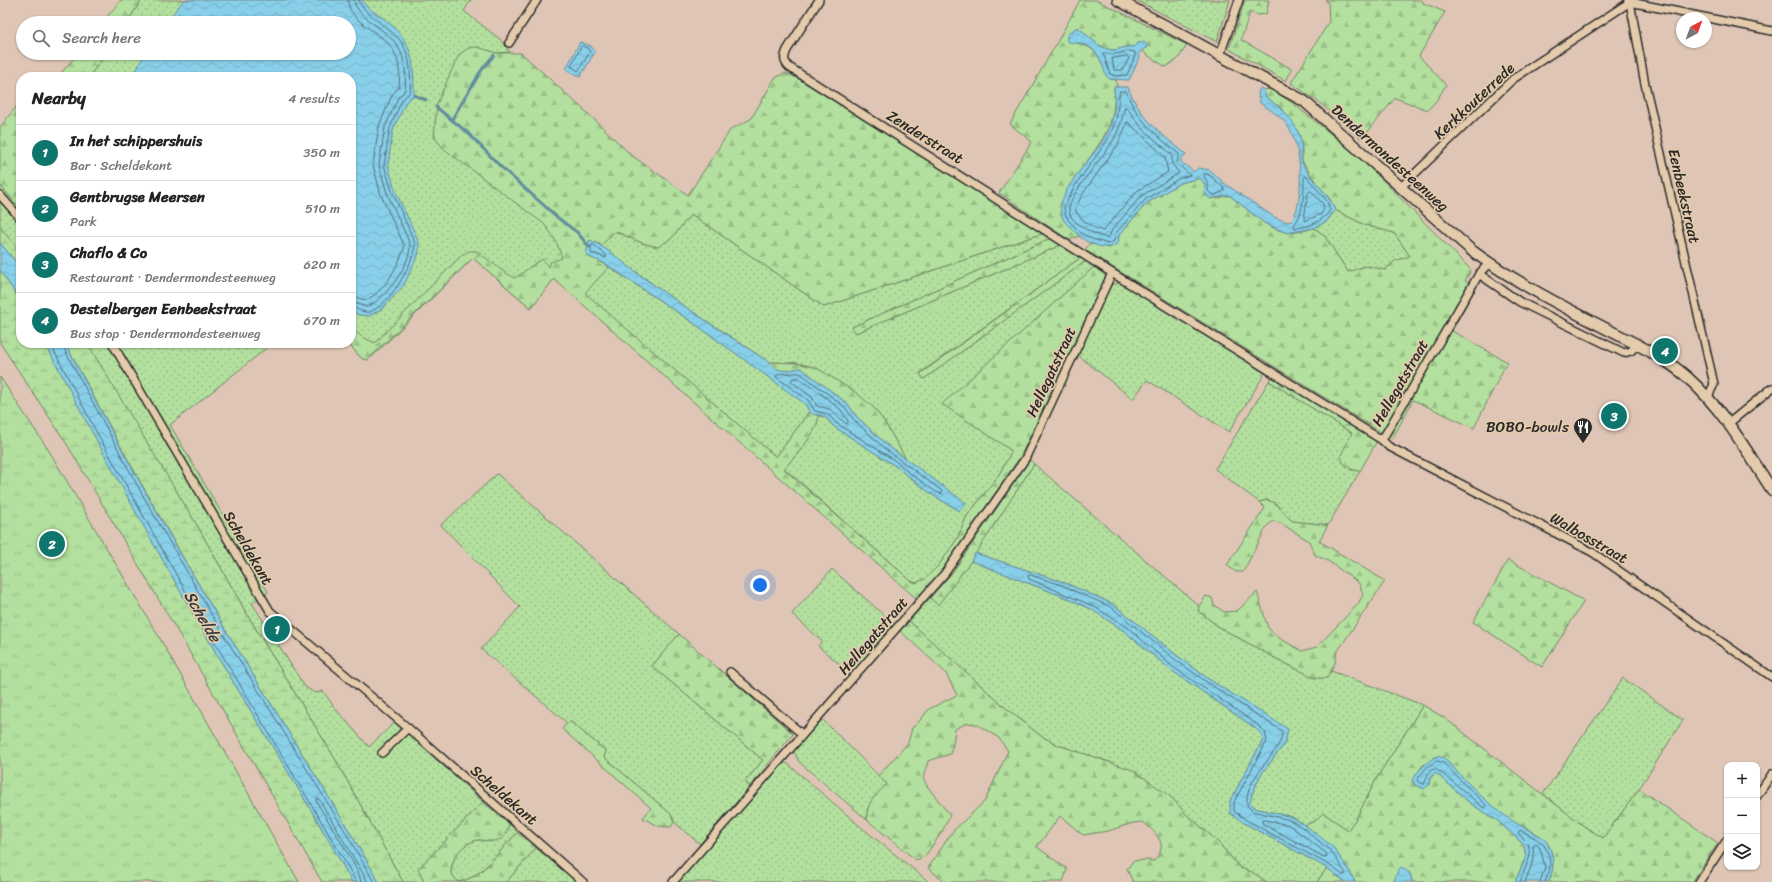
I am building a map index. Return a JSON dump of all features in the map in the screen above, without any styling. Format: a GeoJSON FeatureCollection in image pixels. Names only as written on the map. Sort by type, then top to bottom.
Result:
{"type":"FeatureCollection","features":[{"type":"Feature","properties":{"kind":"main road","name":"Dendermondesteenweg"},"geometry":{"type":"LineString","coordinates":[[1118,0],[1220,54],[1304,102],[1471,250],[1489,264],[1556,303],[1667,361],[1708,396],[1729,423],[1772,490]]}},
{"type":"Feature","properties":{"kind":"street"},"geometry":{"type":"LineString","coordinates":[[508,43],[537,0]]}},
{"type":"Feature","properties":{"kind":"street","name":"Zenderstraat"},"geometry":{"type":"LineString","coordinates":[[818,0],[784,56],[785,63],[789,67],[1112,273]]}},
{"type":"Feature","properties":{"kind":"street"},"geometry":{"type":"LineString","coordinates":[[1220,54],[1239,0]]}},
{"type":"Feature","properties":{"kind":"street"},"geometry":{"type":"LineString","coordinates":[[1630,1],[1772,31]]}},
{"type":"Feature","properties":{"kind":"street","name":"Kerkkouterrede"},"geometry":{"type":"LineString","coordinates":[[1401,187],[1513,79],[1630,1]]}},
{"type":"Feature","properties":{"kind":"street","name":"Eenbeekstraat"},"geometry":{"type":"LineString","coordinates":[[1630,1],[1645,84],[1714,384],[1708,396]]}},
{"type":"Feature","properties":{"kind":"street"},"geometry":{"type":"LineString","coordinates":[[0,195],[16,213]]}},
{"type":"Feature","properties":{"kind":"street","name":"Hellegatstraat"},"geometry":{"type":"LineString","coordinates":[[673,882],[802,734],[866,665],[945,573],[1025,459],[1112,273],[1382,440],[1478,274],[1489,264]]}},
{"type":"Feature","properties":{"kind":"street"},"geometry":{"type":"LineString","coordinates":[[1478,274],[1520,302],[1624,353],[1631,351],[1637,345]]}},
{"type":"Feature","properties":{"kind":"street","name":"Scheldekant"},"geometry":{"type":"LineString","coordinates":[[115,348],[270,611],[408,728],[583,882]]}},
{"type":"Feature","properties":{"kind":"street"},"geometry":{"type":"LineString","coordinates":[[1729,423],[1772,388]]}},
{"type":"Feature","properties":{"kind":"street","name":"Walbosstraat"},"geometry":{"type":"LineString","coordinates":[[1382,440],[1388,446],[1592,552],[1772,677]]}},
{"type":"Feature","properties":{"kind":"street"},"geometry":{"type":"LineString","coordinates":[[730,672],[802,734]]}},
{"type":"Feature","properties":{"kind":"street"},"geometry":{"type":"LineString","coordinates":[[382,753],[408,728]]}},
{"type":"Feature","properties":{"kind":"street"},"geometry":{"type":"LineString","coordinates":[[1760,792],[1772,774]]}},
{"type":"Feature","properties":{"kind":"street"},"geometry":{"type":"LineString","coordinates":[[1699,882],[1724,844]]}},
{"type":"Feature","properties":{"kind":"green space"},"geometry":{"type":"Polygon","coordinates":[[[121,0],[142,0],[131,16],[108,16],[121,0]]]}},
{"type":"Feature","properties":{"kind":"green space"},"geometry":{"type":"Polygon","coordinates":[[[142,0],[471,0],[464,11],[502,41],[510,52],[497,53],[585,247],[554,279],[531,308],[473,258],[374,355],[367,360],[361,358],[352,348],[356,348],[356,72],[93,72],[101,60],[356,60],[356,16],[131,16],[142,0]]]}},
{"type":"Feature","properties":{"kind":"green space"},"geometry":{"type":"Polygon","coordinates":[[[1080,0],[1096,0],[1187,45],[1178,59],[1166,67],[1147,55],[1143,51],[1148,46],[1140,42],[1133,47],[1114,50],[1104,48],[1099,45],[1077,27],[1067,35],[1070,42],[1087,46],[1096,54],[1110,79],[1116,80],[1117,87],[1114,87],[1112,116],[1108,128],[1096,149],[1072,183],[1064,202],[1061,214],[1066,223],[1079,236],[1069,240],[999,193],[1032,142],[1010,124],[1080,0]]]}},
{"type":"Feature","properties":{"kind":"green space"},"geometry":{"type":"Polygon","coordinates":[[[1136,0],[1230,0],[1217,42],[1136,0]]]}},
{"type":"Feature","properties":{"kind":"green space"},"geometry":{"type":"Polygon","coordinates":[[[1245,0],[1269,0],[1266,14],[1258,15],[1250,12],[1241,40],[1292,69],[1286,81],[1229,49],[1245,0]]]}},
{"type":"Feature","properties":{"kind":"green space"},"geometry":{"type":"Polygon","coordinates":[[[1325,0],[1422,0],[1423,3],[1445,12],[1419,56],[1446,85],[1436,101],[1428,110],[1395,98],[1362,139],[1320,103],[1291,83],[1329,22],[1328,2],[1325,0]]]}},
{"type":"Feature","properties":{"kind":"green space"},"geometry":{"type":"Polygon","coordinates":[[[477,47],[497,53],[521,53],[594,119],[631,155],[688,195],[731,129],[751,119],[775,78],[785,73],[797,78],[1044,233],[824,307],[691,214],[672,238],[658,247],[642,243],[615,231],[601,246],[596,241],[589,257],[596,259],[609,267],[585,293],[776,457],[809,412],[819,416],[810,438],[784,469],[911,581],[916,583],[925,579],[939,565],[957,539],[967,516],[998,476],[1012,451],[942,404],[1094,267],[1106,276],[1020,457],[943,569],[918,600],[554,279],[531,308],[473,258],[367,360],[361,358],[352,348],[356,348],[356,332],[362,337],[375,343],[462,255],[469,251],[477,251],[504,272],[515,278],[543,259],[548,267],[551,262],[562,258],[555,240],[544,224],[444,149],[434,137],[437,104],[459,55],[468,48],[477,47]]]}},
{"type":"Feature","properties":{"kind":"green space"},"geometry":{"type":"Polygon","coordinates":[[[72,60],[101,60],[93,72],[62,72],[72,60]]]}},
{"type":"Feature","properties":{"kind":"green space"},"geometry":{"type":"Polygon","coordinates":[[[1271,89],[1291,102],[1361,158],[1471,270],[1465,281],[1476,286],[1452,331],[1507,362],[1474,428],[1413,400],[1392,439],[1085,250],[1090,243],[1109,248],[1118,243],[1119,235],[1147,203],[1180,183],[1201,178],[1216,199],[1229,195],[1263,222],[1278,230],[1286,232],[1300,232],[1314,228],[1324,235],[1348,272],[1366,266],[1385,270],[1395,261],[1410,256],[1394,233],[1365,225],[1335,210],[1330,199],[1315,181],[1302,161],[1300,136],[1281,108],[1265,97],[1264,90],[1271,89]]]}},
{"type":"Feature","properties":{"kind":"green space"},"geometry":{"type":"Polygon","coordinates":[[[16,107],[16,203],[0,185],[0,127],[16,107]]]}},
{"type":"Feature","properties":{"kind":"green space"},"geometry":{"type":"Polygon","coordinates":[[[0,185],[16,203],[16,247],[0,227],[0,185]]]}},
{"type":"Feature","properties":{"kind":"green space"},"geometry":{"type":"Polygon","coordinates":[[[1335,210],[1365,225],[1394,233],[1410,256],[1395,261],[1385,270],[1366,266],[1348,272],[1324,235],[1314,228],[1327,221],[1335,210]]]}},
{"type":"Feature","properties":{"kind":"green space"},"geometry":{"type":"Polygon","coordinates":[[[691,214],[824,307],[1044,233],[1051,238],[852,327],[856,333],[1061,245],[1080,258],[920,373],[924,379],[1086,261],[1094,267],[943,404],[1012,451],[998,476],[967,516],[957,539],[939,565],[925,579],[916,583],[911,581],[784,468],[810,438],[819,416],[825,417],[833,426],[895,466],[934,496],[960,511],[965,503],[906,459],[884,421],[872,406],[817,368],[797,363],[769,362],[669,296],[601,246],[614,231],[642,243],[658,247],[691,214]]]}},
{"type":"Feature","properties":{"kind":"green space"},"geometry":{"type":"Polygon","coordinates":[[[0,227],[16,247],[16,262],[0,243],[0,227]]]}},
{"type":"Feature","properties":{"kind":"green space"},"geometry":{"type":"Polygon","coordinates":[[[1051,238],[1061,245],[856,333],[852,327],[1051,238]]]}},
{"type":"Feature","properties":{"kind":"green space"},"geometry":{"type":"Polygon","coordinates":[[[1080,258],[1086,261],[924,379],[920,374],[1080,258]]]}},
{"type":"Feature","properties":{"kind":"green space"},"geometry":{"type":"Polygon","coordinates":[[[609,267],[695,324],[806,404],[809,412],[776,457],[584,293],[609,267]]]}},
{"type":"Feature","properties":{"kind":"green space"},"geometry":{"type":"Polygon","coordinates":[[[0,270],[16,294],[16,348],[48,348],[181,592],[352,882],[322,882],[175,627],[65,441],[0,343],[0,270]]]}},
{"type":"Feature","properties":{"kind":"green space"},"geometry":{"type":"Polygon","coordinates":[[[1121,283],[1265,373],[1229,432],[1147,380],[1133,399],[1078,355],[1110,286],[1121,283]]]}},
{"type":"Feature","properties":{"kind":"green space"},"geometry":{"type":"Polygon","coordinates":[[[68,348],[90,348],[92,351],[198,527],[248,616],[334,757],[403,882],[379,882],[341,816],[241,655],[180,553],[68,348]]]}},
{"type":"Feature","properties":{"kind":"green space"},"geometry":{"type":"Polygon","coordinates":[[[89,348],[267,348],[170,425],[268,592],[252,603],[305,687],[315,693],[323,691],[334,707],[369,747],[395,722],[483,802],[418,869],[424,882],[403,882],[334,757],[248,616],[198,527],[89,348]]]}},
{"type":"Feature","properties":{"kind":"green space"},"geometry":{"type":"Polygon","coordinates":[[[769,362],[797,363],[817,368],[855,392],[872,406],[884,421],[906,459],[887,445],[857,417],[848,404],[801,368],[784,371],[776,369],[769,362]]]}},
{"type":"Feature","properties":{"kind":"green space"},"geometry":{"type":"Polygon","coordinates":[[[1272,376],[1377,441],[1360,471],[1347,467],[1343,462],[1341,455],[1352,433],[1269,381],[1272,376]]]}},
{"type":"Feature","properties":{"kind":"green space"},"geometry":{"type":"Polygon","coordinates":[[[0,377],[49,451],[159,637],[299,882],[0,882],[0,377]]]}},
{"type":"Feature","properties":{"kind":"green space"},"geometry":{"type":"Polygon","coordinates":[[[1269,381],[1352,433],[1351,470],[1360,471],[1328,525],[1292,521],[1275,503],[1267,500],[1259,502],[1215,469],[1269,381]]]}},
{"type":"Feature","properties":{"kind":"green space"},"geometry":{"type":"Polygon","coordinates":[[[1030,460],[1034,464],[971,561],[938,605],[930,598],[952,573],[1030,460]]]}},
{"type":"Feature","properties":{"kind":"green space"},"geometry":{"type":"Polygon","coordinates":[[[1034,464],[1199,606],[1198,611],[1219,627],[1315,678],[1327,678],[1331,671],[1423,705],[1378,776],[1357,817],[1348,830],[1323,813],[1315,821],[1305,825],[1292,817],[1254,808],[1250,803],[1252,794],[1260,776],[1285,743],[1287,729],[1210,680],[1113,604],[1063,582],[975,553],[1034,464]]]}},
{"type":"Feature","properties":{"kind":"green space"},"geometry":{"type":"Polygon","coordinates":[[[497,474],[679,634],[652,666],[763,760],[745,782],[750,786],[700,844],[674,822],[671,814],[604,757],[606,751],[571,722],[567,723],[481,649],[520,607],[441,525],[497,474]]]}},
{"type":"Feature","properties":{"kind":"green space"},"geometry":{"type":"Polygon","coordinates":[[[1267,500],[1275,503],[1292,521],[1328,525],[1319,541],[1385,581],[1337,652],[1335,663],[1327,678],[1315,678],[1277,659],[1219,627],[1198,611],[1199,606],[1206,596],[1212,598],[1214,605],[1224,612],[1237,611],[1257,592],[1268,628],[1279,638],[1302,651],[1317,647],[1358,604],[1363,595],[1359,583],[1328,561],[1315,555],[1309,541],[1282,524],[1273,521],[1267,526],[1243,572],[1236,572],[1227,565],[1265,508],[1259,502],[1267,500]]]}},
{"type":"Feature","properties":{"kind":"green space"},"geometry":{"type":"Polygon","coordinates":[[[1508,560],[1584,601],[1542,667],[1473,622],[1508,560]]]}},
{"type":"Feature","properties":{"kind":"green space"},"geometry":{"type":"Polygon","coordinates":[[[971,561],[1067,598],[1091,609],[1124,631],[1171,670],[1255,728],[1261,734],[1263,740],[1230,801],[1244,823],[1327,868],[1317,882],[1267,882],[1252,872],[1240,868],[1217,841],[1186,814],[1171,797],[1110,762],[1058,745],[1041,736],[1008,710],[909,621],[930,598],[938,604],[971,561]]]}},
{"type":"Feature","properties":{"kind":"green space"},"geometry":{"type":"Polygon","coordinates":[[[832,569],[895,625],[851,674],[818,646],[822,641],[792,614],[832,569]]]}},
{"type":"Feature","properties":{"kind":"green space"},"geometry":{"type":"Polygon","coordinates":[[[909,621],[1008,710],[1041,736],[1058,745],[1133,770],[1171,797],[1186,814],[1217,841],[1240,868],[1252,872],[1267,882],[1133,882],[1127,869],[1133,861],[1154,861],[1159,855],[1161,849],[1159,839],[1148,826],[1143,822],[1133,823],[1108,831],[1083,835],[1060,816],[1037,847],[1067,869],[1063,882],[945,882],[928,868],[953,831],[985,801],[1008,751],[999,738],[976,724],[967,723],[955,729],[950,754],[928,761],[923,778],[927,786],[950,815],[942,832],[925,856],[916,860],[867,820],[868,808],[872,800],[887,784],[878,776],[908,743],[912,728],[929,709],[957,695],[945,672],[900,631],[909,621]]]}},
{"type":"Feature","properties":{"kind":"green space"},"geometry":{"type":"Polygon","coordinates":[[[679,634],[793,734],[750,786],[745,782],[763,760],[652,666],[679,634]]]}},
{"type":"Feature","properties":{"kind":"green space"},"geometry":{"type":"Polygon","coordinates":[[[1623,678],[1683,720],[1639,789],[1603,838],[1585,827],[1543,794],[1623,678]]]}},
{"type":"Feature","properties":{"kind":"green space"},"geometry":{"type":"Polygon","coordinates":[[[1423,705],[1446,719],[1585,827],[1603,838],[1639,789],[1718,843],[1692,882],[1548,882],[1552,873],[1553,863],[1550,848],[1545,840],[1506,818],[1489,804],[1444,758],[1423,765],[1412,781],[1415,785],[1429,785],[1430,778],[1436,773],[1471,804],[1498,821],[1524,845],[1526,857],[1515,882],[1412,882],[1410,873],[1394,880],[1394,882],[1355,882],[1349,870],[1305,825],[1315,821],[1323,813],[1348,830],[1357,817],[1378,776],[1423,705]]]}},
{"type":"Feature","properties":{"kind":"green space"},"geometry":{"type":"Polygon","coordinates":[[[822,719],[887,784],[872,800],[868,808],[867,820],[799,762],[794,751],[822,719]]]}},
{"type":"Feature","properties":{"kind":"green space"},"geometry":{"type":"Polygon","coordinates":[[[571,722],[606,751],[604,757],[671,814],[674,822],[671,827],[658,826],[643,818],[651,808],[562,729],[567,723],[571,722]]]}},
{"type":"Feature","properties":{"kind":"green space"},"geometry":{"type":"Polygon","coordinates":[[[785,763],[929,882],[677,882],[780,765],[785,763]]]}},
{"type":"Feature","properties":{"kind":"green space"},"geometry":{"type":"Polygon","coordinates":[[[483,802],[509,824],[507,831],[502,839],[495,841],[477,840],[462,848],[458,852],[453,862],[451,873],[458,882],[424,882],[418,869],[483,802]]]}},
{"type":"Feature","properties":{"kind":"green space"},"geometry":{"type":"Polygon","coordinates":[[[509,824],[518,833],[484,869],[468,879],[458,882],[451,874],[453,863],[458,852],[472,841],[495,840],[507,831],[509,824]]]}},
{"type":"Feature","properties":{"kind":"green space"},"geometry":{"type":"Polygon","coordinates":[[[518,833],[536,848],[506,882],[458,882],[476,875],[484,869],[518,833]]]}},
{"type":"Feature","properties":{"kind":"green space"},"geometry":{"type":"Polygon","coordinates":[[[536,848],[577,882],[506,882],[536,848]]]}},
{"type":"Feature","properties":{"kind":"green space"},"geometry":{"type":"Polygon","coordinates":[[[1327,868],[1343,880],[1345,882],[1317,882],[1327,868]]]}},
{"type":"Feature","properties":{"kind":"water"},"geometry":{"type":"Polygon","coordinates":[[[184,0],[362,0],[369,8],[393,26],[406,43],[412,61],[414,95],[406,102],[393,130],[388,165],[395,190],[419,242],[419,253],[404,285],[383,308],[370,316],[356,314],[356,72],[136,72],[142,60],[356,60],[356,16],[171,16],[184,0]]]}},
{"type":"Feature","properties":{"kind":"water"},"geometry":{"type":"Polygon","coordinates":[[[1077,27],[1099,45],[1109,49],[1114,50],[1133,47],[1140,42],[1144,42],[1148,46],[1139,53],[1140,57],[1129,80],[1110,79],[1106,76],[1096,52],[1082,44],[1067,41],[1067,35],[1077,27]]]}},
{"type":"Feature","properties":{"kind":"water"},"geometry":{"type":"Polygon","coordinates":[[[580,42],[591,46],[595,52],[580,77],[567,70],[567,67],[580,42]]]}},
{"type":"Feature","properties":{"kind":"water"},"geometry":{"type":"Polygon","coordinates":[[[1114,87],[1128,87],[1138,107],[1152,125],[1186,154],[1180,161],[1194,172],[1198,168],[1210,170],[1224,183],[1274,217],[1287,222],[1292,221],[1299,200],[1299,158],[1292,134],[1287,125],[1271,110],[1260,103],[1258,94],[1260,88],[1264,90],[1266,97],[1283,110],[1296,127],[1301,141],[1301,158],[1305,169],[1328,197],[1335,210],[1327,221],[1314,228],[1287,233],[1264,223],[1229,195],[1210,199],[1204,193],[1205,185],[1200,178],[1180,183],[1147,203],[1119,235],[1118,243],[1112,247],[1097,246],[1087,242],[1064,220],[1061,213],[1061,204],[1070,184],[1100,145],[1108,131],[1114,113],[1114,87]]]}},
{"type":"Feature","properties":{"kind":"water"},"geometry":{"type":"Polygon","coordinates":[[[589,240],[600,245],[641,276],[769,362],[772,366],[780,370],[801,368],[848,404],[857,417],[887,445],[966,503],[960,511],[934,496],[895,466],[833,426],[826,418],[810,412],[805,404],[695,324],[604,263],[589,257],[586,254],[589,240]]]}},
{"type":"Feature","properties":{"kind":"water"},"geometry":{"type":"Polygon","coordinates":[[[0,243],[16,262],[16,294],[0,270],[0,243]]]}},
{"type":"Feature","properties":{"kind":"water","name":"Schelde"},"geometry":{"type":"Polygon","coordinates":[[[48,348],[68,348],[160,519],[241,655],[341,816],[379,882],[352,882],[181,592],[48,348]]]}},
{"type":"Feature","properties":{"kind":"water"},"geometry":{"type":"Polygon","coordinates":[[[975,553],[1063,582],[1113,604],[1210,680],[1288,729],[1285,743],[1260,776],[1252,794],[1250,803],[1254,808],[1292,817],[1305,825],[1333,847],[1349,870],[1355,882],[1345,882],[1327,868],[1244,823],[1230,813],[1230,801],[1263,740],[1261,734],[1255,728],[1171,670],[1124,631],[1091,609],[1067,598],[971,561],[975,553]]]}},
{"type":"Feature","properties":{"kind":"water"},"geometry":{"type":"Polygon","coordinates":[[[1437,756],[1444,758],[1481,796],[1501,813],[1546,841],[1552,853],[1553,863],[1552,873],[1548,882],[1515,882],[1526,857],[1524,845],[1498,821],[1471,804],[1436,773],[1430,778],[1429,785],[1424,789],[1415,785],[1412,780],[1415,776],[1426,764],[1437,756]]]}},
{"type":"Feature","properties":{"kind":"water"},"geometry":{"type":"Polygon","coordinates":[[[1401,867],[1410,873],[1412,882],[1394,882],[1398,870],[1401,867]]]}},
{"type":"Feature","properties":{"kind":"waterway"},"geometry":{"type":"LineString","coordinates":[[452,119],[483,68],[494,55]]}},
{"type":"Feature","properties":{"kind":"waterway"},"geometry":{"type":"LineString","coordinates":[[414,95],[426,100]]}},
{"type":"Feature","properties":{"kind":"waterway"},"geometry":{"type":"LineString","coordinates":[[436,107],[468,133],[500,166],[558,218],[578,233],[589,247]]}},
{"type":"Feature","properties":{"kind":"place","name":"Destelbergen Eenbeekstraat"},"geometry":{"type":"Point","coordinates":[1665,351]}},
{"type":"Feature","properties":{"kind":"place","name":"Chaflo & Co"},"geometry":{"type":"Point","coordinates":[1614,416]}},
{"type":"Feature","properties":{"kind":"place","name":"BOBO-bowls"},"geometry":{"type":"Point","coordinates":[1583,444]}},
{"type":"Feature","properties":{"kind":"place","name":"Gentbrugse Meersen"},"geometry":{"type":"Point","coordinates":[52,544]}},
{"type":"Feature","properties":{"kind":"place","name":"In het schippershuis"},"geometry":{"type":"Point","coordinates":[277,629]}}]}
